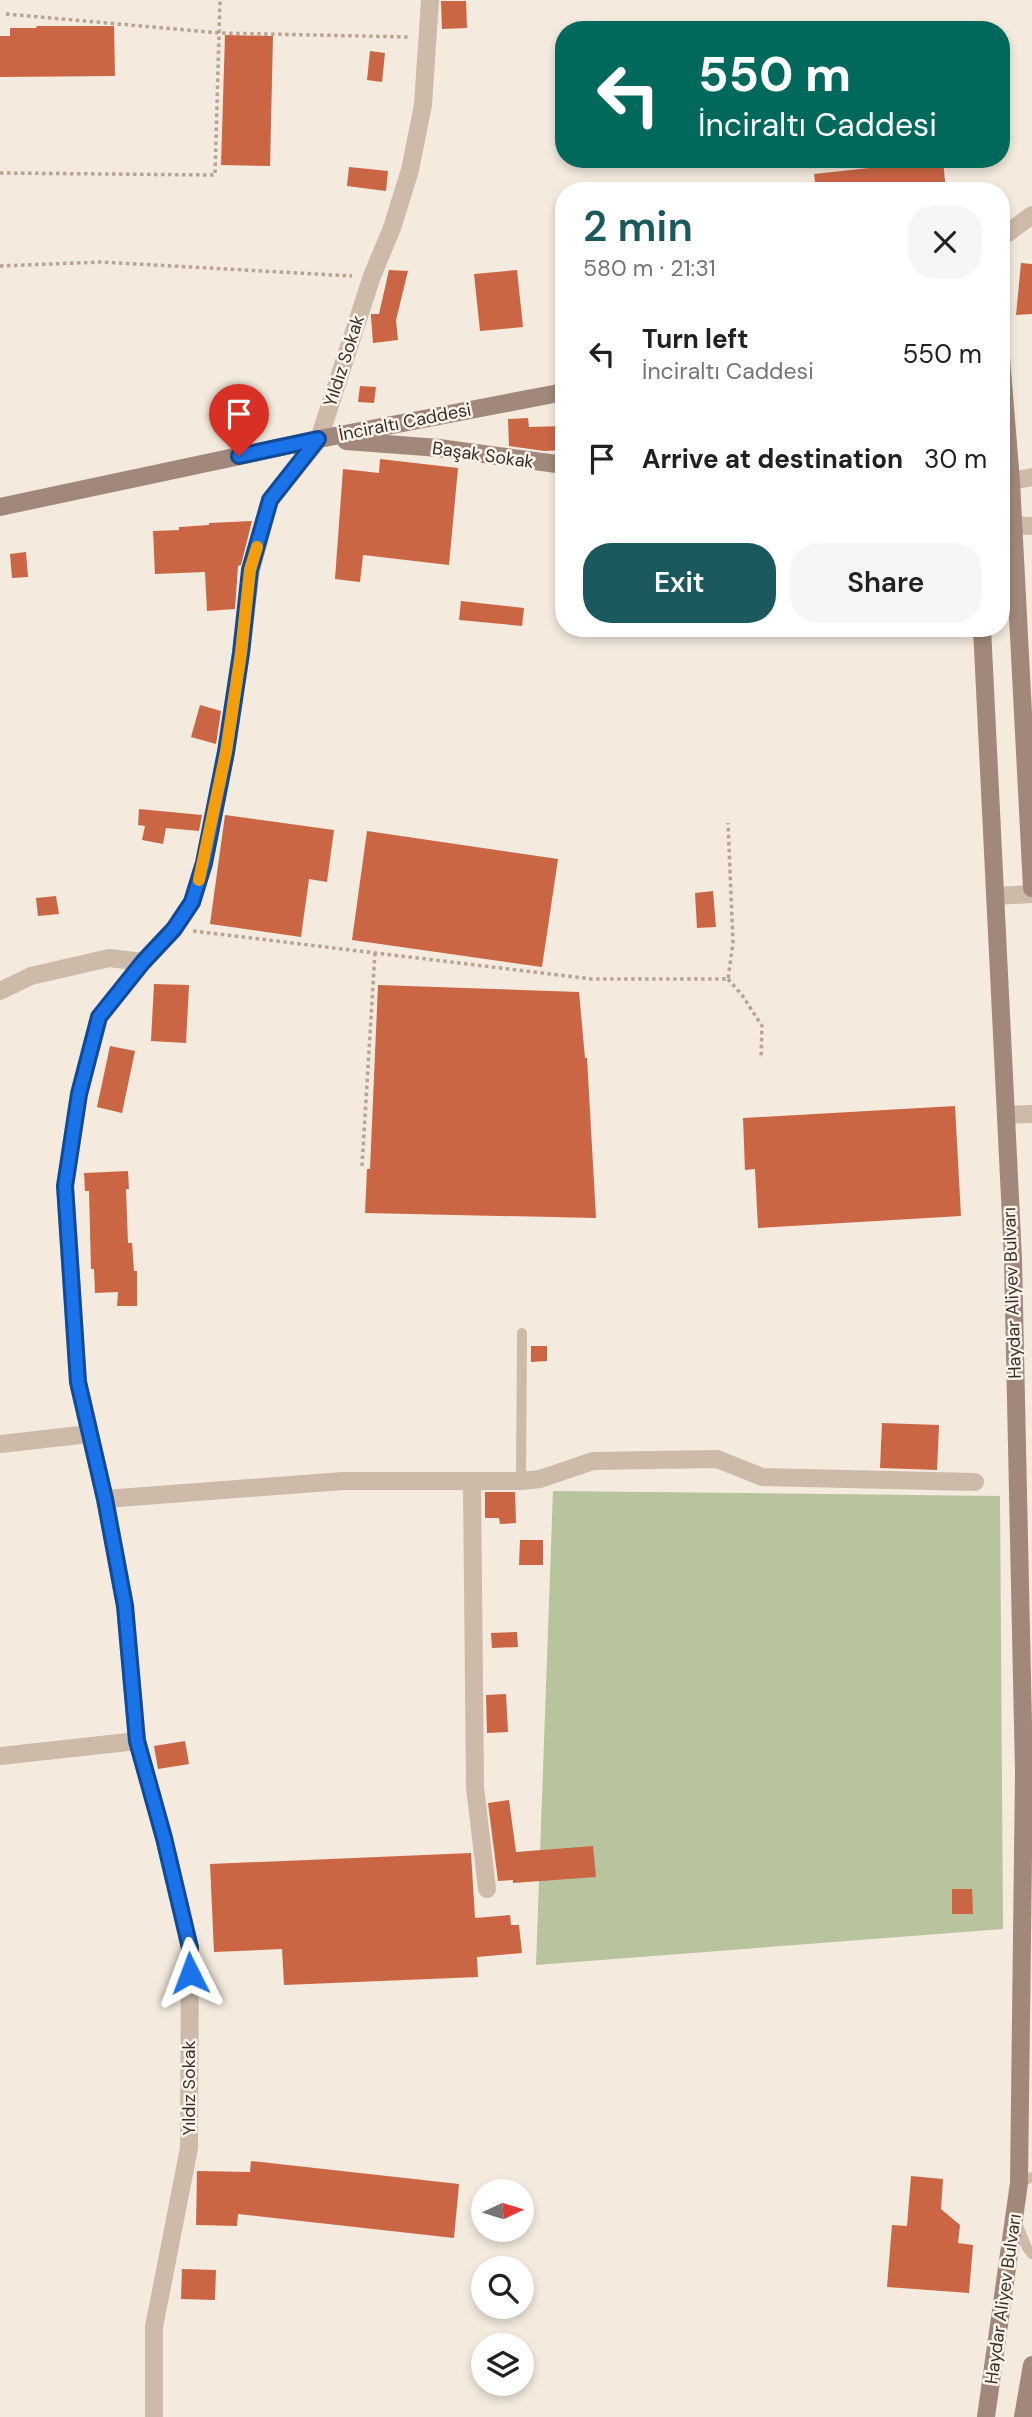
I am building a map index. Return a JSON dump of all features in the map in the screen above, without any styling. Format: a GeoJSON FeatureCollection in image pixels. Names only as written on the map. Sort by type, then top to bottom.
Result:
{"type":"FeatureCollection","features":[{"type":"Feature","properties":{"kind":"main road","name":"İnciraltı Caddesi"},"geometry":{"type":"LineString","coordinates":[[0,507],[318,439],[555,394]]}},
{"type":"Feature","properties":{"kind":"main road","name":"Başak Sokak"},"geometry":{"type":"LineString","coordinates":[[318,439],[407,444],[555,464]]}},
{"type":"Feature","properties":{"kind":"main road"},"geometry":{"type":"LineString","coordinates":[[1010,579],[1032,888]]}},
{"type":"Feature","properties":{"kind":"main road","name":"Haydar Aliyev Bulvarı"},"geometry":{"type":"LineString","coordinates":[[982,637],[1013,1259],[1028,1772],[1025,2180],[1014,2216],[986,2417]]}},
{"type":"Feature","properties":{"kind":"main road","name":"Haydar Aliyev Bulvarı"},"geometry":{"type":"LineString","coordinates":[[1023,2417],[1032,2365]]}},
{"type":"Feature","properties":{"kind":"street","name":"Yıldız Sokak"},"geometry":{"type":"LineString","coordinates":[[155,2417],[155,2327],[188,2148],[190,1948],[137,1741],[125,1606],[105,1499],[78,1382],[65,1186],[79,1094],[99,1017],[143,962],[174,929],[192,902],[204,863],[226,752],[250,570],[270,500],[318,439],[372,276],[392,228],[411,170],[423,105],[430,0]]}},
{"type":"Feature","properties":{"kind":"street"},"geometry":{"type":"LineString","coordinates":[[1010,231],[1032,215]]}},
{"type":"Feature","properties":{"kind":"street"},"geometry":{"type":"LineString","coordinates":[[1010,483],[1032,477]]}},
{"type":"Feature","properties":{"kind":"street"},"geometry":{"type":"LineString","coordinates":[[1010,523],[1032,526]]}},
{"type":"Feature","properties":{"kind":"street"},"geometry":{"type":"LineString","coordinates":[[995,896],[1032,894]]}},
{"type":"Feature","properties":{"kind":"street"},"geometry":{"type":"LineString","coordinates":[[0,991],[31,976],[109,958],[143,962]]}},
{"type":"Feature","properties":{"kind":"street"},"geometry":{"type":"LineString","coordinates":[[1006,1115],[1032,1114]]}},
{"type":"Feature","properties":{"kind":"street"},"geometry":{"type":"LineString","coordinates":[[0,1444],[89,1434]]}},
{"type":"Feature","properties":{"kind":"street"},"geometry":{"type":"LineString","coordinates":[[105,1499],[342,1481],[521,1481],[540,1479],[593,1461],[717,1459],[762,1477],[975,1482]]}},
{"type":"Feature","properties":{"kind":"street"},"geometry":{"type":"LineString","coordinates":[[472,1482],[475,1787],[487,1889]]}},
{"type":"Feature","properties":{"kind":"street"},"geometry":{"type":"LineString","coordinates":[[0,1756],[137,1741]]}},
{"type":"Feature","properties":{"kind":"lane"},"geometry":{"type":"LineString","coordinates":[[521,1481],[522,1333]]}},
{"type":"Feature","properties":{"kind":"lane"},"geometry":{"type":"LineString","coordinates":[[1014,2216],[1032,2254]]}},
{"type":"Feature","properties":{"kind":"path"},"geometry":{"type":"LineString","coordinates":[[0,173],[215,174],[220,0]]}},
{"type":"Feature","properties":{"kind":"path"},"geometry":{"type":"LineString","coordinates":[[6,14],[220,33],[428,38]]}},
{"type":"Feature","properties":{"kind":"path"},"geometry":{"type":"LineString","coordinates":[[0,266],[101,262],[288,274],[372,276]]}},
{"type":"Feature","properties":{"kind":"path"},"geometry":{"type":"LineString","coordinates":[[728,823],[733,943],[728,979]]}},
{"type":"Feature","properties":{"kind":"path"},"geometry":{"type":"LineString","coordinates":[[174,929],[592,979],[728,979],[743,995],[761,1026],[761,1059]]}},
{"type":"Feature","properties":{"kind":"path"},"geometry":{"type":"LineString","coordinates":[[362,1166],[375,953]]}},
{"type":"Feature","properties":{"kind":"green space"},"geometry":{"type":"Polygon","coordinates":[[[553,1491],[1000,1496],[1003,1929],[536,1965],[553,1491]]]}},
{"type":"Feature","properties":{"kind":"building"},"geometry":{"type":"Polygon","coordinates":[[[441,1],[466,1],[467,28],[442,29],[441,1]]]}},
{"type":"Feature","properties":{"kind":"building"},"geometry":{"type":"Polygon","coordinates":[[[114,26],[115,76],[0,77],[0,36],[10,36],[10,28],[114,26]]]}},
{"type":"Feature","properties":{"kind":"building"},"geometry":{"type":"Polygon","coordinates":[[[225,35],[273,36],[270,166],[221,165],[225,35]]]}},
{"type":"Feature","properties":{"kind":"building"},"geometry":{"type":"Polygon","coordinates":[[[370,51],[385,53],[382,82],[367,80],[370,51]]]}},
{"type":"Feature","properties":{"kind":"building"},"geometry":{"type":"Polygon","coordinates":[[[349,167],[388,171],[386,191],[347,186],[349,167]]]}},
{"type":"Feature","properties":{"kind":"building"},"geometry":{"type":"Polygon","coordinates":[[[869,168],[944,168],[945,182],[815,182],[814,174],[869,168]]]}},
{"type":"Feature","properties":{"kind":"building"},"geometry":{"type":"Polygon","coordinates":[[[1021,263],[1032,264],[1032,314],[1016,315],[1021,263]]]}},
{"type":"Feature","properties":{"kind":"building"},"geometry":{"type":"Polygon","coordinates":[[[389,270],[408,271],[396,320],[398,340],[373,343],[371,314],[379,314],[389,270]]]}},
{"type":"Feature","properties":{"kind":"building"},"geometry":{"type":"Polygon","coordinates":[[[517,270],[523,327],[480,331],[474,274],[517,270]]]}},
{"type":"Feature","properties":{"kind":"building"},"geometry":{"type":"Polygon","coordinates":[[[360,386],[376,387],[374,403],[358,402],[360,386]]]}},
{"type":"Feature","properties":{"kind":"building"},"geometry":{"type":"Polygon","coordinates":[[[528,418],[529,427],[555,426],[555,450],[509,446],[508,419],[528,418]]]}},
{"type":"Feature","properties":{"kind":"building"},"geometry":{"type":"Polygon","coordinates":[[[380,459],[458,468],[449,565],[363,555],[360,582],[335,579],[343,469],[379,473],[380,459]]]}},
{"type":"Feature","properties":{"kind":"building"},"geometry":{"type":"Polygon","coordinates":[[[252,521],[241,565],[238,566],[235,609],[207,611],[205,572],[155,574],[153,531],[179,530],[179,527],[209,523],[252,521]]]}},
{"type":"Feature","properties":{"kind":"building"},"geometry":{"type":"Polygon","coordinates":[[[26,552],[28,577],[12,578],[10,554],[26,552]]]}},
{"type":"Feature","properties":{"kind":"building"},"geometry":{"type":"Polygon","coordinates":[[[461,601],[524,608],[522,626],[459,620],[461,601]]]}},
{"type":"Feature","properties":{"kind":"building"},"geometry":{"type":"Polygon","coordinates":[[[200,705],[221,711],[216,744],[191,737],[200,705]]]}},
{"type":"Feature","properties":{"kind":"building"},"geometry":{"type":"Polygon","coordinates":[[[139,809],[202,815],[199,831],[166,828],[163,844],[142,840],[145,826],[138,825],[139,809]]]}},
{"type":"Feature","properties":{"kind":"building"},"geometry":{"type":"Polygon","coordinates":[[[225,815],[334,830],[327,882],[309,879],[301,937],[210,924],[225,815]]]}},
{"type":"Feature","properties":{"kind":"building"},"geometry":{"type":"Polygon","coordinates":[[[367,831],[558,859],[542,967],[352,940],[367,831]]]}},
{"type":"Feature","properties":{"kind":"building"},"geometry":{"type":"Polygon","coordinates":[[[713,891],[716,927],[697,928],[695,893],[713,891]]]}},
{"type":"Feature","properties":{"kind":"building"},"geometry":{"type":"Polygon","coordinates":[[[56,896],[59,914],[38,916],[36,898],[56,896]]]}},
{"type":"Feature","properties":{"kind":"building"},"geometry":{"type":"Polygon","coordinates":[[[154,984],[189,985],[186,1043],[151,1041],[154,984]]]}},
{"type":"Feature","properties":{"kind":"building"},"geometry":{"type":"Polygon","coordinates":[[[378,985],[579,992],[587,1058],[596,1218],[365,1213],[367,1169],[370,1169],[378,985]]]}},
{"type":"Feature","properties":{"kind":"building"},"geometry":{"type":"Polygon","coordinates":[[[110,1046],[135,1051],[122,1113],[97,1107],[110,1046]]]}},
{"type":"Feature","properties":{"kind":"building"},"geometry":{"type":"Polygon","coordinates":[[[955,1106],[961,1216],[758,1228],[755,1169],[745,1170],[743,1118],[955,1106]]]}},
{"type":"Feature","properties":{"kind":"building"},"geometry":{"type":"Polygon","coordinates":[[[128,1171],[128,1243],[132,1243],[134,1271],[137,1271],[137,1306],[117,1306],[118,1292],[95,1293],[94,1269],[91,1269],[89,1191],[85,1191],[84,1173],[128,1171]]]}},
{"type":"Feature","properties":{"kind":"building"},"geometry":{"type":"Polygon","coordinates":[[[531,1346],[547,1346],[547,1361],[531,1362],[531,1346]]]}},
{"type":"Feature","properties":{"kind":"building"},"geometry":{"type":"Polygon","coordinates":[[[882,1423],[939,1425],[937,1470],[880,1468],[882,1423]]]}},
{"type":"Feature","properties":{"kind":"building"},"geometry":{"type":"Polygon","coordinates":[[[485,1492],[515,1492],[516,1523],[500,1524],[499,1518],[485,1518],[485,1492]]]}},
{"type":"Feature","properties":{"kind":"building"},"geometry":{"type":"Polygon","coordinates":[[[520,1540],[543,1540],[543,1565],[519,1565],[520,1540]]]}},
{"type":"Feature","properties":{"kind":"building"},"geometry":{"type":"Polygon","coordinates":[[[517,1632],[518,1647],[492,1648],[491,1633],[517,1632]]]}},
{"type":"Feature","properties":{"kind":"building"},"geometry":{"type":"Polygon","coordinates":[[[506,1694],[508,1732],[487,1733],[486,1695],[506,1694]]]}},
{"type":"Feature","properties":{"kind":"building"},"geometry":{"type":"Polygon","coordinates":[[[185,1741],[189,1764],[158,1769],[154,1746],[185,1741]]]}},
{"type":"Feature","properties":{"kind":"building"},"geometry":{"type":"Polygon","coordinates":[[[509,1800],[516,1852],[593,1846],[596,1877],[513,1883],[513,1880],[498,1881],[488,1803],[509,1800]]]}},
{"type":"Feature","properties":{"kind":"building"},"geometry":{"type":"Polygon","coordinates":[[[471,1853],[475,1918],[510,1915],[511,1925],[519,1925],[522,1953],[477,1957],[478,1977],[284,1985],[282,1949],[214,1952],[210,1864],[471,1853]]]}},
{"type":"Feature","properties":{"kind":"building"},"geometry":{"type":"Polygon","coordinates":[[[952,1889],[972,1889],[973,1914],[952,1914],[952,1889]]]}},
{"type":"Feature","properties":{"kind":"building"},"geometry":{"type":"Polygon","coordinates":[[[251,2161],[459,2184],[454,2238],[238,2214],[237,2226],[196,2225],[197,2171],[250,2172],[251,2161]]]}},
{"type":"Feature","properties":{"kind":"building"},"geometry":{"type":"Polygon","coordinates":[[[911,2176],[943,2179],[941,2209],[960,2225],[958,2243],[973,2245],[969,2293],[887,2287],[892,2225],[907,2226],[911,2176]]]}},
{"type":"Feature","properties":{"kind":"building"},"geometry":{"type":"Polygon","coordinates":[[[182,2269],[216,2270],[215,2300],[181,2299],[182,2269]]]}},
{"type":"Feature","properties":{"kind":"slow traffic"},"geometry":{"type":"LineString","coordinates":[[199,880],[226,752],[250,570],[257,547]]}},
{"type":"Feature","properties":{"kind":"route"},"geometry":{"type":"LineString","coordinates":[[190,1973],[190,1948],[137,1741],[125,1606],[105,1499],[78,1382],[65,1186],[79,1094],[99,1017],[143,962],[174,929],[192,902],[204,863],[226,752],[250,570],[270,500],[318,439],[239,456]]}}]}
